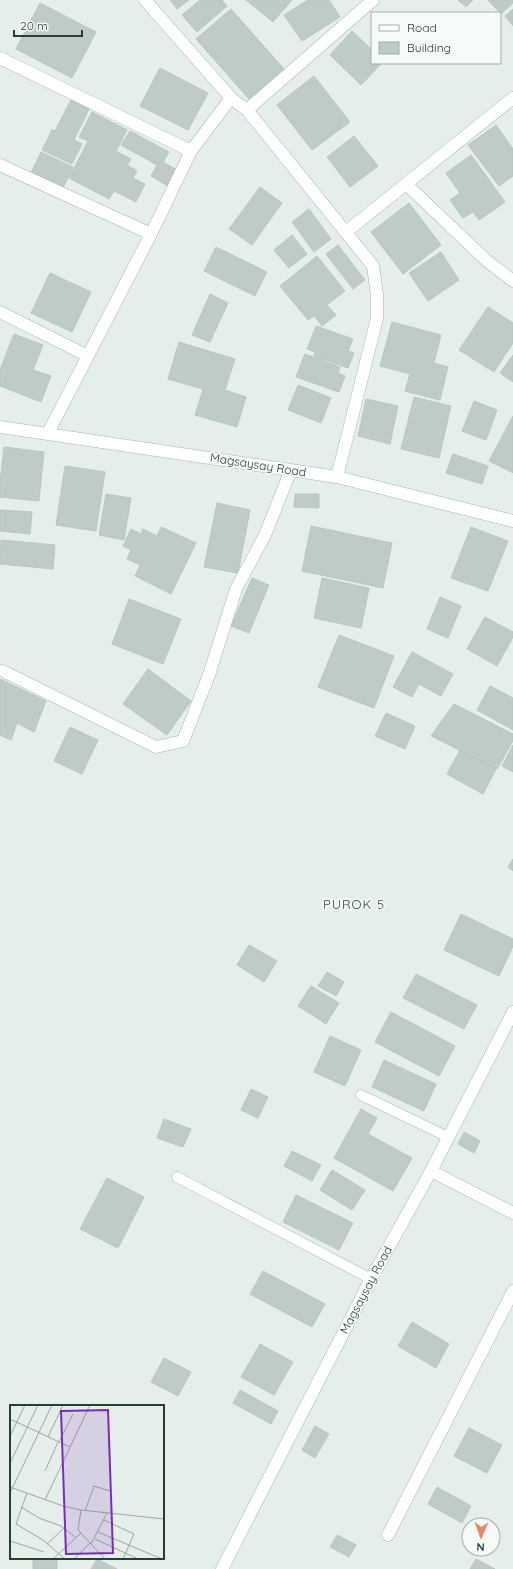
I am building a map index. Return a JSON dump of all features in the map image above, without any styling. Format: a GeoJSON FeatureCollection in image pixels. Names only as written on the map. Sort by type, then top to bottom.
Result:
{"type":"FeatureCollection","features":[{"type":"Feature","properties":{"kind":"street"},"geometry":{"type":"LineString","coordinates":[[145,0],[231,98],[247,110],[373,266],[377,296],[377,318],[337,477]]}},
{"type":"Feature","properties":{"kind":"street"},"geometry":{"type":"LineString","coordinates":[[247,110],[373,0]]}},
{"type":"Feature","properties":{"kind":"street"},"geometry":{"type":"LineString","coordinates":[[0,58],[191,151]]}},
{"type":"Feature","properties":{"kind":"street"},"geometry":{"type":"LineString","coordinates":[[48,433],[151,234],[191,151],[231,98]]}},
{"type":"Feature","properties":{"kind":"street"},"geometry":{"type":"LineString","coordinates":[[346,232],[513,98]]}},
{"type":"Feature","properties":{"kind":"street"},"geometry":{"type":"LineString","coordinates":[[0,164],[151,234]]}},
{"type":"Feature","properties":{"kind":"street"},"geometry":{"type":"LineString","coordinates":[[406,184],[487,261],[513,281]]}},
{"type":"Feature","properties":{"kind":"street"},"geometry":{"type":"LineString","coordinates":[[0,312],[88,356]]}},
{"type":"Feature","properties":{"kind":"street","name":"Magsaysay Road"},"geometry":{"type":"LineString","coordinates":[[0,426],[337,477],[513,521]]}},
{"type":"Feature","properties":{"kind":"street"},"geometry":{"type":"LineString","coordinates":[[3,671],[156,747],[183,741],[209,675],[236,589],[265,535],[291,470]]}},
{"type":"Feature","properties":{"kind":"street","name":"Magsaysay Road"},"geometry":{"type":"LineString","coordinates":[[222,1569],[371,1279],[431,1171],[513,1012]]}},
{"type":"Feature","properties":{"kind":"street"},"geometry":{"type":"LineString","coordinates":[[431,1171],[513,1213]]}},
{"type":"Feature","properties":{"kind":"street"},"geometry":{"type":"LineString","coordinates":[[388,1535],[513,1290]]}},
{"type":"Feature","properties":{"kind":"lane"},"geometry":{"type":"LineString","coordinates":[[361,1095],[448,1137]]}},
{"type":"Feature","properties":{"kind":"lane"},"geometry":{"type":"LineString","coordinates":[[177,1177],[371,1279]]}},
{"type":"Feature","properties":{"kind":"building"},"geometry":{"type":"Polygon","coordinates":[[[170,0],[189,0],[177,9],[170,0]]]}},
{"type":"Feature","properties":{"kind":"building"},"geometry":{"type":"Polygon","coordinates":[[[200,0],[222,0],[227,6],[197,32],[182,15],[200,0]]]}},
{"type":"Feature","properties":{"kind":"building"},"geometry":{"type":"Polygon","coordinates":[[[246,0],[292,0],[273,22],[246,0]]]}},
{"type":"Feature","properties":{"kind":"building"},"geometry":{"type":"Polygon","coordinates":[[[308,0],[329,0],[340,17],[302,41],[284,15],[308,0]]]}},
{"type":"Feature","properties":{"kind":"building"},"geometry":{"type":"Polygon","coordinates":[[[458,0],[473,0],[466,7],[458,0]]]}},
{"type":"Feature","properties":{"kind":"building"},"geometry":{"type":"Polygon","coordinates":[[[488,0],[513,0],[513,3],[501,14],[501,12],[499,12],[488,0]]]}},
{"type":"Feature","properties":{"kind":"building"},"geometry":{"type":"Polygon","coordinates":[[[40,3],[96,32],[72,78],[16,49],[40,3]]]}},
{"type":"Feature","properties":{"kind":"building"},"geometry":{"type":"Polygon","coordinates":[[[231,9],[284,69],[249,99],[196,39],[231,9]]]}},
{"type":"Feature","properties":{"kind":"building"},"geometry":{"type":"Polygon","coordinates":[[[513,9],[513,26],[505,16],[513,9]]]}},
{"type":"Feature","properties":{"kind":"building"},"geometry":{"type":"Polygon","coordinates":[[[352,31],[371,49],[371,64],[381,64],[361,85],[330,55],[352,31]]]}},
{"type":"Feature","properties":{"kind":"building"},"geometry":{"type":"Polygon","coordinates":[[[160,68],[208,93],[188,130],[140,106],[160,68]]]}},
{"type":"Feature","properties":{"kind":"building"},"geometry":{"type":"Polygon","coordinates":[[[314,76],[350,122],[312,150],[277,105],[314,76]]]}},
{"type":"Feature","properties":{"kind":"building"},"geometry":{"type":"Polygon","coordinates":[[[71,100],[89,109],[74,140],[82,144],[72,164],[42,150],[52,130],[55,131],[71,100]]]}},
{"type":"Feature","properties":{"kind":"building"},"geometry":{"type":"Polygon","coordinates":[[[92,112],[127,130],[116,151],[131,159],[127,165],[137,171],[133,178],[145,184],[136,202],[114,191],[109,199],[69,178],[88,141],[79,137],[92,112]]]}},
{"type":"Feature","properties":{"kind":"building"},"geometry":{"type":"Polygon","coordinates":[[[496,125],[513,149],[513,176],[499,186],[468,145],[496,125]]]}},
{"type":"Feature","properties":{"kind":"building"},"geometry":{"type":"Polygon","coordinates":[[[130,131],[169,152],[163,162],[177,170],[168,186],[151,176],[157,165],[121,145],[130,131]]]}},
{"type":"Feature","properties":{"kind":"building"},"geometry":{"type":"Polygon","coordinates":[[[354,136],[378,166],[350,187],[327,157],[354,136]]]}},
{"type":"Feature","properties":{"kind":"building"},"geometry":{"type":"Polygon","coordinates":[[[41,152],[73,167],[63,188],[31,173],[41,152]]]}},
{"type":"Feature","properties":{"kind":"building"},"geometry":{"type":"Polygon","coordinates":[[[471,155],[505,202],[479,220],[473,212],[463,218],[450,200],[460,193],[446,173],[471,155]]]}},
{"type":"Feature","properties":{"kind":"building"},"geometry":{"type":"Polygon","coordinates":[[[260,187],[282,203],[252,245],[229,229],[260,187]]]}},
{"type":"Feature","properties":{"kind":"building"},"geometry":{"type":"Polygon","coordinates":[[[409,203],[441,245],[403,274],[371,232],[409,203]]]}},
{"type":"Feature","properties":{"kind":"building"},"geometry":{"type":"Polygon","coordinates":[[[309,209],[331,239],[314,252],[292,222],[309,209]]]}},
{"type":"Feature","properties":{"kind":"building"},"geometry":{"type":"Polygon","coordinates":[[[292,235],[307,254],[289,268],[274,250],[292,235]]]}},
{"type":"Feature","properties":{"kind":"building"},"geometry":{"type":"Polygon","coordinates":[[[338,245],[365,280],[353,289],[326,254],[338,245]]]}},
{"type":"Feature","properties":{"kind":"building"},"geometry":{"type":"Polygon","coordinates":[[[216,247],[267,272],[255,296],[204,271],[216,247]]]}},
{"type":"Feature","properties":{"kind":"building"},"geometry":{"type":"Polygon","coordinates":[[[441,252],[459,280],[428,301],[409,273],[441,252]]]}},
{"type":"Feature","properties":{"kind":"building"},"geometry":{"type":"Polygon","coordinates":[[[317,256],[345,291],[327,305],[336,315],[322,326],[314,316],[308,320],[280,286],[317,256]]]}},
{"type":"Feature","properties":{"kind":"building"},"geometry":{"type":"Polygon","coordinates":[[[50,273],[91,292],[72,332],[31,313],[50,273]]]}},
{"type":"Feature","properties":{"kind":"building"},"geometry":{"type":"Polygon","coordinates":[[[210,294],[228,303],[210,342],[192,335],[210,294]]]}},
{"type":"Feature","properties":{"kind":"building"},"geometry":{"type":"Polygon","coordinates":[[[488,307],[513,323],[513,343],[494,372],[459,350],[488,307]]]}},
{"type":"Feature","properties":{"kind":"building"},"geometry":{"type":"Polygon","coordinates":[[[392,322],[441,335],[434,363],[448,367],[440,400],[405,391],[410,374],[380,366],[392,322]]]}},
{"type":"Feature","properties":{"kind":"building"},"geometry":{"type":"Polygon","coordinates":[[[316,326],[353,339],[348,351],[354,353],[348,368],[314,356],[315,352],[307,349],[316,326]]]}},
{"type":"Feature","properties":{"kind":"building"},"geometry":{"type":"Polygon","coordinates":[[[14,334],[43,345],[33,370],[51,376],[41,402],[0,386],[0,370],[14,334]]]}},
{"type":"Feature","properties":{"kind":"building"},"geometry":{"type":"Polygon","coordinates":[[[179,342],[235,359],[225,390],[246,397],[237,427],[195,415],[203,389],[168,379],[179,342]]]}},
{"type":"Feature","properties":{"kind":"building"},"geometry":{"type":"Polygon","coordinates":[[[305,354],[340,367],[338,373],[345,376],[339,392],[296,377],[305,354]]]}},
{"type":"Feature","properties":{"kind":"building"},"geometry":{"type":"Polygon","coordinates":[[[513,355],[513,382],[500,373],[513,355]]]}},
{"type":"Feature","properties":{"kind":"building"},"geometry":{"type":"Polygon","coordinates":[[[298,385],[331,398],[321,423],[288,410],[298,385]]]}},
{"type":"Feature","properties":{"kind":"building"},"geometry":{"type":"Polygon","coordinates":[[[414,397],[451,406],[439,458],[401,449],[414,397]]]}},
{"type":"Feature","properties":{"kind":"building"},"geometry":{"type":"Polygon","coordinates":[[[366,399],[398,406],[390,444],[358,436],[366,399]]]}},
{"type":"Feature","properties":{"kind":"building"},"geometry":{"type":"Polygon","coordinates":[[[474,401],[497,410],[486,440],[462,431],[474,401]]]}},
{"type":"Feature","properties":{"kind":"building"},"geometry":{"type":"Polygon","coordinates":[[[513,416],[513,473],[489,461],[513,416]]]}},
{"type":"Feature","properties":{"kind":"building"},"geometry":{"type":"Polygon","coordinates":[[[4,447],[44,452],[39,501],[0,497],[4,447]]]}},
{"type":"Feature","properties":{"kind":"building"},"geometry":{"type":"Polygon","coordinates":[[[453,454],[488,466],[482,484],[446,473],[453,454]]]}},
{"type":"Feature","properties":{"kind":"building"},"geometry":{"type":"Polygon","coordinates":[[[65,466],[105,472],[96,531],[56,525],[65,466]]]}},
{"type":"Feature","properties":{"kind":"building"},"geometry":{"type":"Polygon","coordinates":[[[106,494],[131,498],[124,540],[99,535],[106,494]]]}},
{"type":"Feature","properties":{"kind":"building"},"geometry":{"type":"Polygon","coordinates":[[[295,494],[319,494],[319,508],[294,507],[295,494]]]}},
{"type":"Feature","properties":{"kind":"building"},"geometry":{"type":"Polygon","coordinates":[[[217,503],[250,510],[238,573],[204,567],[217,503]]]}},
{"type":"Feature","properties":{"kind":"building"},"geometry":{"type":"Polygon","coordinates":[[[0,510],[32,512],[30,534],[0,531],[0,510]]]}},
{"type":"Feature","properties":{"kind":"building"},"geometry":{"type":"Polygon","coordinates":[[[311,526],[392,543],[383,588],[302,571],[311,526]]]}},
{"type":"Feature","properties":{"kind":"building"},"geometry":{"type":"Polygon","coordinates":[[[161,527],[196,543],[171,594],[135,576],[140,565],[127,559],[131,550],[123,546],[131,529],[141,534],[143,529],[157,536],[161,527]]]}},
{"type":"Feature","properties":{"kind":"building"},"geometry":{"type":"Polygon","coordinates":[[[471,527],[508,541],[488,591],[451,578],[471,527]]]}},
{"type":"Feature","properties":{"kind":"building"},"geometry":{"type":"Polygon","coordinates":[[[1,540],[55,545],[53,569],[0,564],[1,540]]]}},
{"type":"Feature","properties":{"kind":"building"},"geometry":{"type":"Polygon","coordinates":[[[252,578],[269,585],[249,633],[231,626],[252,578]]]}},
{"type":"Feature","properties":{"kind":"building"},"geometry":{"type":"Polygon","coordinates":[[[322,578],[369,588],[361,628],[314,618],[322,578]]]}},
{"type":"Feature","properties":{"kind":"building"},"geometry":{"type":"Polygon","coordinates":[[[440,597],[461,606],[448,638],[427,629],[440,597]]]}},
{"type":"Feature","properties":{"kind":"building"},"geometry":{"type":"Polygon","coordinates":[[[129,599],[181,619],[163,664],[112,644],[129,599]]]}},
{"type":"Feature","properties":{"kind":"building"},"geometry":{"type":"Polygon","coordinates":[[[485,617],[513,632],[513,637],[497,666],[467,649],[485,617]]]}},
{"type":"Feature","properties":{"kind":"building"},"geometry":{"type":"Polygon","coordinates":[[[339,635],[394,656],[374,708],[318,687],[339,635]]]}},
{"type":"Feature","properties":{"kind":"building"},"geometry":{"type":"Polygon","coordinates":[[[412,652],[453,674],[441,696],[419,684],[412,697],[393,687],[412,652]]]}},
{"type":"Feature","properties":{"kind":"building"},"geometry":{"type":"Polygon","coordinates":[[[148,669],[191,701],[167,735],[123,704],[148,669]]]}},
{"type":"Feature","properties":{"kind":"building"},"geometry":{"type":"Polygon","coordinates":[[[0,679],[46,701],[34,732],[17,723],[11,740],[0,735],[0,679]]]}},
{"type":"Feature","properties":{"kind":"building"},"geometry":{"type":"Polygon","coordinates":[[[490,686],[513,698],[513,730],[477,710],[490,686]]]}},
{"type":"Feature","properties":{"kind":"building"},"geometry":{"type":"Polygon","coordinates":[[[454,704],[513,734],[513,741],[497,769],[431,736],[454,704]]]}},
{"type":"Feature","properties":{"kind":"building"},"geometry":{"type":"Polygon","coordinates":[[[386,713],[415,726],[405,749],[375,736],[386,713]]]}},
{"type":"Feature","properties":{"kind":"building"},"geometry":{"type":"Polygon","coordinates":[[[70,727],[98,740],[82,774],[54,761],[70,727]]]}},
{"type":"Feature","properties":{"kind":"building"},"geometry":{"type":"Polygon","coordinates":[[[513,745],[513,772],[502,766],[513,745]]]}},
{"type":"Feature","properties":{"kind":"building"},"geometry":{"type":"Polygon","coordinates":[[[460,750],[496,769],[483,794],[447,774],[460,750]]]}},
{"type":"Feature","properties":{"kind":"building"},"geometry":{"type":"Polygon","coordinates":[[[513,859],[513,871],[508,867],[513,859]]]}},
{"type":"Feature","properties":{"kind":"building"},"geometry":{"type":"Polygon","coordinates":[[[461,914],[513,939],[513,946],[499,976],[444,950],[461,914]]]}},
{"type":"Feature","properties":{"kind":"building"},"geometry":{"type":"Polygon","coordinates":[[[249,945],[277,961],[264,982],[237,965],[249,945]]]}},
{"type":"Feature","properties":{"kind":"building"},"geometry":{"type":"Polygon","coordinates":[[[327,972],[344,982],[336,996],[318,986],[327,972]]]}},
{"type":"Feature","properties":{"kind":"building"},"geometry":{"type":"Polygon","coordinates":[[[416,974],[477,1005],[464,1029],[403,998],[416,974]]]}},
{"type":"Feature","properties":{"kind":"building"},"geometry":{"type":"Polygon","coordinates":[[[311,986],[339,1003],[326,1024],[298,1006],[311,986]]]}},
{"type":"Feature","properties":{"kind":"building"},"geometry":{"type":"Polygon","coordinates":[[[391,1012],[455,1046],[439,1076],[375,1042],[391,1012]]]}},
{"type":"Feature","properties":{"kind":"building"},"geometry":{"type":"Polygon","coordinates":[[[330,1036],[361,1050],[345,1086],[314,1072],[330,1036]]]}},
{"type":"Feature","properties":{"kind":"building"},"geometry":{"type":"Polygon","coordinates":[[[384,1060],[436,1084],[424,1111],[372,1087],[384,1060]]]}},
{"type":"Feature","properties":{"kind":"building"},"geometry":{"type":"Polygon","coordinates":[[[251,1089],[268,1097],[258,1118],[241,1110],[251,1089]]]}},
{"type":"Feature","properties":{"kind":"building"},"geometry":{"type":"Polygon","coordinates":[[[361,1109],[377,1118],[368,1134],[412,1158],[393,1191],[334,1158],[361,1109]]]}},
{"type":"Feature","properties":{"kind":"building"},"geometry":{"type":"Polygon","coordinates":[[[164,1119],[191,1129],[183,1147],[157,1138],[164,1119]]]}},
{"type":"Feature","properties":{"kind":"building"},"geometry":{"type":"Polygon","coordinates":[[[464,1132],[480,1141],[474,1153],[458,1144],[464,1132]]]}},
{"type":"Feature","properties":{"kind":"building"},"geometry":{"type":"Polygon","coordinates":[[[292,1151],[321,1165],[312,1181],[284,1166],[292,1151]]]}},
{"type":"Feature","properties":{"kind":"building"},"geometry":{"type":"Polygon","coordinates":[[[332,1170],[365,1190],[352,1210],[320,1190],[332,1170]]]}},
{"type":"Feature","properties":{"kind":"building"},"geometry":{"type":"Polygon","coordinates":[[[107,1178],[144,1197],[118,1248],[80,1229],[107,1178]]]}},
{"type":"Feature","properties":{"kind":"building"},"geometry":{"type":"Polygon","coordinates":[[[296,1195],[353,1223],[339,1250],[283,1222],[296,1195]]]}},
{"type":"Feature","properties":{"kind":"building"},"geometry":{"type":"Polygon","coordinates":[[[263,1271],[325,1304],[312,1327],[250,1294],[263,1271]]]}},
{"type":"Feature","properties":{"kind":"building"},"geometry":{"type":"Polygon","coordinates":[[[412,1322],[449,1344],[436,1368],[398,1346],[412,1322]]]}},
{"type":"Feature","properties":{"kind":"building"},"geometry":{"type":"Polygon","coordinates":[[[260,1344],[293,1362],[274,1395],[241,1377],[260,1344]]]}},
{"type":"Feature","properties":{"kind":"building"},"geometry":{"type":"Polygon","coordinates":[[[164,1358],[191,1372],[178,1396],[151,1382],[164,1358]]]}},
{"type":"Feature","properties":{"kind":"building"},"geometry":{"type":"Polygon","coordinates":[[[240,1390],[278,1411],[271,1424],[233,1403],[240,1390]]]}},
{"type":"Feature","properties":{"kind":"building"},"geometry":{"type":"Polygon","coordinates":[[[315,1426],[329,1434],[315,1458],[302,1450],[315,1426]]]}},
{"type":"Feature","properties":{"kind":"building"},"geometry":{"type":"Polygon","coordinates":[[[469,1428],[502,1445],[487,1473],[454,1456],[469,1428]]]}},
{"type":"Feature","properties":{"kind":"building"},"geometry":{"type":"Polygon","coordinates":[[[437,1487],[471,1506],[465,1517],[461,1517],[461,1522],[428,1504],[437,1487]]]}},
{"type":"Feature","properties":{"kind":"building"},"geometry":{"type":"Polygon","coordinates":[[[337,1535],[356,1545],[349,1557],[330,1547],[337,1535]]]}},
{"type":"Feature","properties":{"kind":"building"},"geometry":{"type":"Polygon","coordinates":[[[33,1559],[57,1559],[57,1569],[33,1569],[33,1559]]]}},
{"type":"Feature","properties":{"kind":"building"},"geometry":{"type":"Polygon","coordinates":[[[97,1559],[117,1569],[91,1569],[97,1559]]]}},
{"type":"Feature","properties":{"kind":"building"},"geometry":{"type":"Polygon","coordinates":[[[476,1559],[495,1569],[470,1569],[476,1559]]]}},
{"type":"Feature","properties":{"kind":"district","name":"PUROK 5"},"geometry":{"type":"Point","coordinates":[354,904]}}]}
